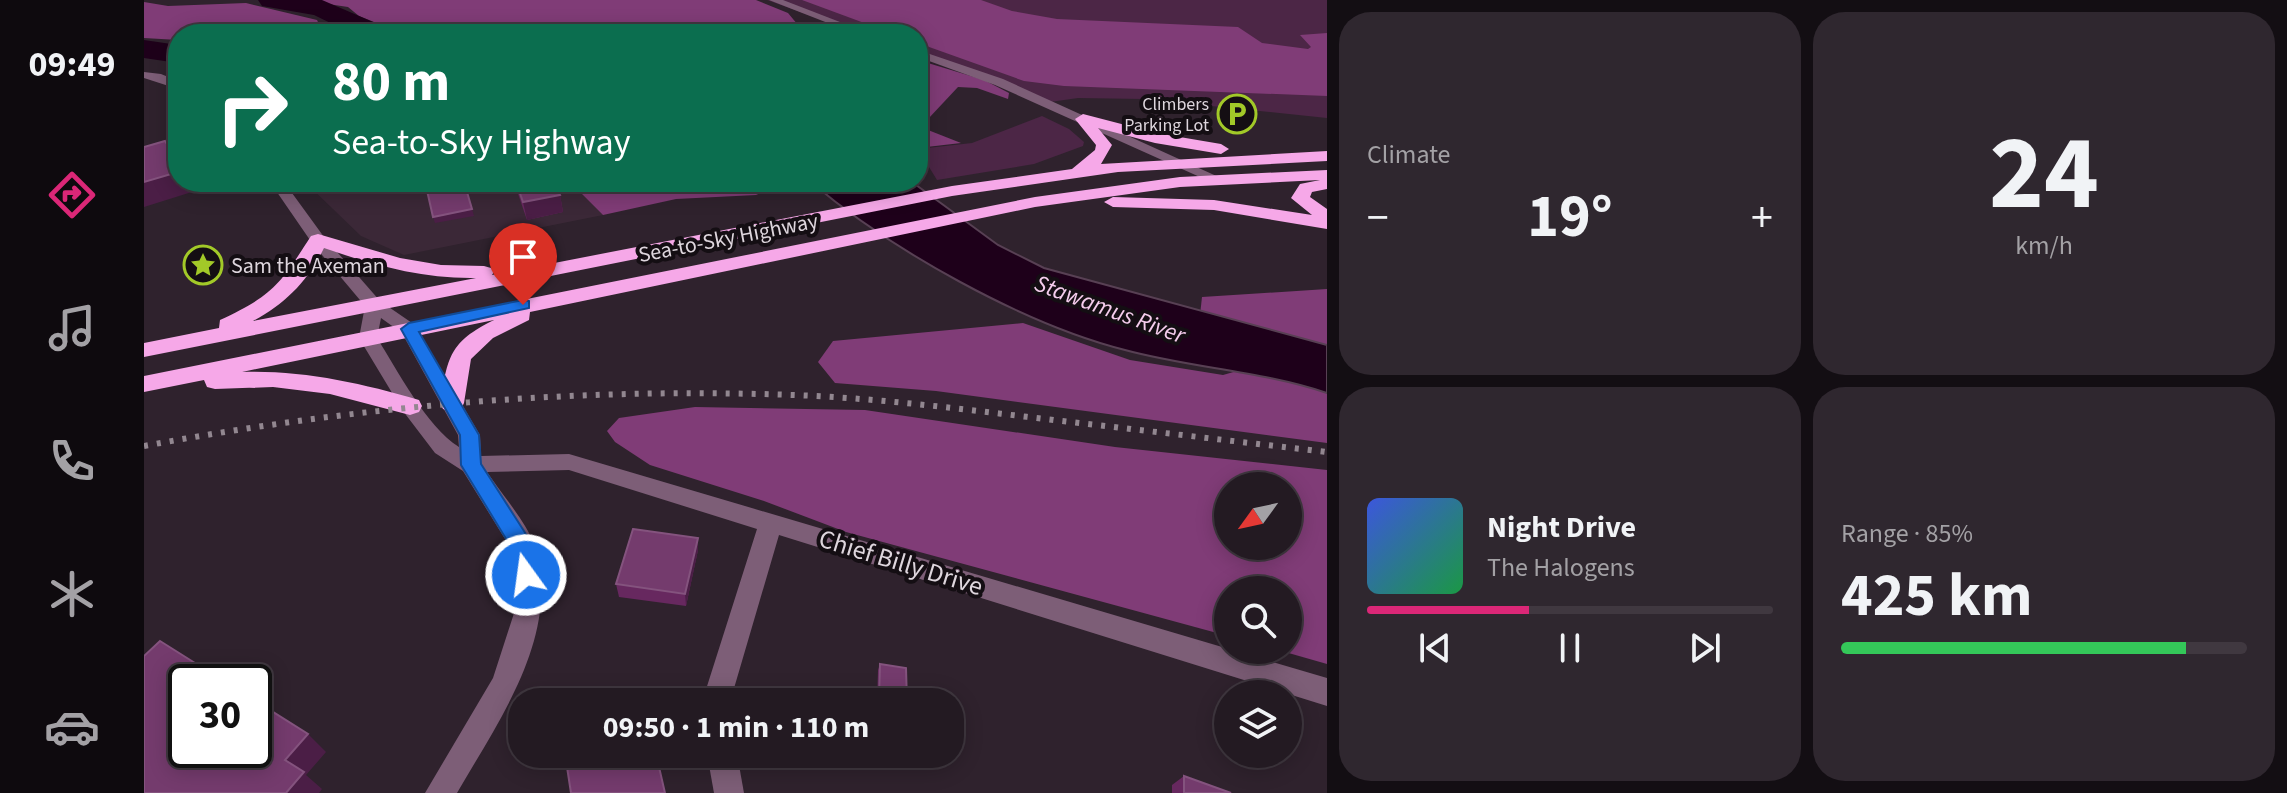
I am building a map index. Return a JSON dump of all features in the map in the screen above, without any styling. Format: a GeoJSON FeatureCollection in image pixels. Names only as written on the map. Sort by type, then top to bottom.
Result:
{"type":"FeatureCollection","features":[{"type":"Feature","properties":{"kind":"highway"},"geometry":{"type":"LineString","coordinates":[[1083,119],[1203,147],[1281,157]]}},
{"type":"Feature","properties":{"kind":"highway"},"geometry":{"type":"LineString","coordinates":[[1076,173],[1097,160],[1104,150],[1104,145],[1083,119]]}},
{"type":"Feature","properties":{"kind":"highway","name":"Sea-to-Sky Highway"},"geometry":{"type":"LineString","coordinates":[[144,350],[952,191],[1076,173],[1178,163],[1327,156]]}},
{"type":"Feature","properties":{"kind":"highway","name":"Sea-to-Sky Highway"},"geometry":{"type":"LineString","coordinates":[[148,383],[1035,202],[1130,186],[1327,175]]}},
{"type":"Feature","properties":{"kind":"highway"},"geometry":{"type":"LineString","coordinates":[[1327,184],[1306,188],[1300,198],[1327,217]]}},
{"type":"Feature","properties":{"kind":"highway"},"geometry":{"type":"LineString","coordinates":[[1035,202],[1133,201],[1214,205],[1327,223]]}},
{"type":"Feature","properties":{"kind":"highway"},"geometry":{"type":"LineString","coordinates":[[197,340],[251,315],[282,295],[307,266],[318,240],[378,261],[420,270],[471,272],[564,267]]}},
{"type":"Feature","properties":{"kind":"highway"},"geometry":{"type":"LineString","coordinates":[[452,403],[460,356],[485,333],[552,299]]}},
{"type":"Feature","properties":{"kind":"highway"},"geometry":{"type":"LineString","coordinates":[[148,383],[273,379],[330,386],[410,406]]}},
{"type":"Feature","properties":{"kind":"street"},"geometry":{"type":"LineString","coordinates":[[774,0],[839,24]]}},
{"type":"Feature","properties":{"kind":"street"},"geometry":{"type":"LineString","coordinates":[[928,57],[999,82],[1216,179]]}},
{"type":"Feature","properties":{"kind":"street"},"geometry":{"type":"LineString","coordinates":[[144,75],[168,81]]}},
{"type":"Feature","properties":{"kind":"street"},"geometry":{"type":"LineString","coordinates":[[284,192],[318,240],[374,305],[409,329],[469,435],[471,465]]}},
{"type":"Feature","properties":{"kind":"street"},"geometry":{"type":"LineString","coordinates":[[374,305],[368,338],[410,406],[443,447],[471,465],[522,545],[530,604],[505,684],[440,793]]}},
{"type":"Feature","properties":{"kind":"street","name":"Chief Billy Drive"},"geometry":{"type":"LineString","coordinates":[[471,465],[569,462],[1327,692]]}},
{"type":"Feature","properties":{"kind":"street"},"geometry":{"type":"LineString","coordinates":[[720,688],[771,522]]}},
{"type":"Feature","properties":{"kind":"street"},"geometry":{"type":"LineString","coordinates":[[725,768],[729,793]]}},
{"type":"Feature","properties":{"kind":"shaded area"},"geometry":{"type":"Polygon","coordinates":[[[301,0],[756,0],[788,13],[797,24],[379,24],[359,16],[348,7],[301,0]]]}},
{"type":"Feature","properties":{"kind":"shaded area"},"geometry":{"type":"Polygon","coordinates":[[[767,0],[1327,0],[1327,118],[1143,99],[1078,98],[1050,102],[928,58],[928,24],[834,24],[767,0]]]}},
{"type":"Feature","properties":{"kind":"shaded area"},"geometry":{"type":"Polygon","coordinates":[[[802,0],[981,0],[1012,11],[1057,19],[1238,27],[1262,43],[1308,49],[1311,47],[1300,35],[1327,33],[1327,96],[1064,86],[1024,81],[928,47],[928,24],[867,24],[802,0]]]}},
{"type":"Feature","properties":{"kind":"shaded area"},"geometry":{"type":"Polygon","coordinates":[[[144,2],[168,6],[246,3],[317,20],[319,24],[168,24],[168,39],[144,38],[144,2]]]}},
{"type":"Feature","properties":{"kind":"shaded area"},"geometry":{"type":"Polygon","coordinates":[[[928,63],[984,80],[1009,93],[1008,99],[977,88],[958,87],[928,119],[928,63]]]}},
{"type":"Feature","properties":{"kind":"shaded area"},"geometry":{"type":"Polygon","coordinates":[[[1042,116],[1069,129],[1084,142],[1083,146],[1034,164],[937,180],[928,165],[928,148],[972,143],[1042,116]]]}},
{"type":"Feature","properties":{"kind":"shaded area"},"geometry":{"type":"Polygon","coordinates":[[[928,130],[961,143],[928,147],[928,130]]]}},
{"type":"Feature","properties":{"kind":"shaded area"},"geometry":{"type":"Polygon","coordinates":[[[315,192],[580,192],[603,215],[404,255],[361,236],[315,192]]]}},
{"type":"Feature","properties":{"kind":"shaded area"},"geometry":{"type":"Polygon","coordinates":[[[580,192],[763,192],[756,195],[676,199],[603,215],[580,192]]]}},
{"type":"Feature","properties":{"kind":"shaded area"},"geometry":{"type":"Polygon","coordinates":[[[1327,289],[1327,352],[1200,315],[1202,297],[1327,289]]]}},
{"type":"Feature","properties":{"kind":"shaded area"},"geometry":{"type":"Polygon","coordinates":[[[1023,323],[1130,360],[1223,375],[1258,365],[1327,386],[1327,443],[936,391],[835,383],[818,362],[833,341],[1023,323]]]}},
{"type":"Feature","properties":{"kind":"shaded area"},"geometry":{"type":"Polygon","coordinates":[[[695,407],[865,410],[1115,447],[1327,470],[1327,664],[1302,657],[1302,576],[1214,576],[1214,632],[846,532],[764,501],[650,465],[615,442],[607,431],[619,418],[695,407]]]}},
{"type":"Feature","properties":{"kind":"water"},"geometry":{"type":"Polygon","coordinates":[[[823,192],[926,192],[998,245],[1044,268],[1327,345],[1327,393],[1125,350],[1044,322],[960,282],[843,208],[823,192]]]}},
{"type":"Feature","properties":{"kind":"building"},"geometry":{"type":"Polygon","coordinates":[[[165,141],[168,146],[168,175],[144,182],[144,147],[165,141]]]}},
{"type":"Feature","properties":{"kind":"building"},"geometry":{"type":"Polygon","coordinates":[[[427,192],[467,192],[472,209],[433,217],[427,192]]]}},
{"type":"Feature","properties":{"kind":"building"},"geometry":{"type":"Polygon","coordinates":[[[520,192],[559,192],[560,195],[523,202],[520,192]]]}},
{"type":"Feature","properties":{"kind":"building"},"geometry":{"type":"Polygon","coordinates":[[[633,529],[698,538],[685,594],[616,584],[633,529]]]}},
{"type":"Feature","properties":{"kind":"building"},"geometry":{"type":"Polygon","coordinates":[[[160,641],[196,664],[168,664],[168,768],[272,768],[272,711],[308,734],[285,760],[304,772],[286,793],[144,793],[144,656],[160,641]]]}},
{"type":"Feature","properties":{"kind":"building"},"geometry":{"type":"Polygon","coordinates":[[[880,664],[906,668],[907,688],[879,688],[880,664]]]}},
{"type":"Feature","properties":{"kind":"building"},"geometry":{"type":"Polygon","coordinates":[[[567,768],[659,768],[665,793],[571,793],[567,768]]]}},
{"type":"Feature","properties":{"kind":"building"},"geometry":{"type":"Polygon","coordinates":[[[1184,776],[1231,793],[1184,793],[1184,776]]]}},
{"type":"Feature","properties":{"kind":"waterway","name":"Stawamus River"},"geometry":{"type":"LineString","coordinates":[[272,0],[321,8],[355,24]]}},
{"type":"Feature","properties":{"kind":"waterway","name":"Stawamus River"},"geometry":{"type":"LineString","coordinates":[[144,49],[168,53]]}},
{"type":"Feature","properties":{"kind":"railway"},"geometry":{"type":"LineString","coordinates":[[144,446],[305,420],[467,402],[711,393],[888,401],[1327,452]]}},
{"type":"Feature","properties":{"kind":"place","name":"Climbers Parking Lot"},"geometry":{"type":"Point","coordinates":[1237,114]}},
{"type":"Feature","properties":{"kind":"place","name":"Sam the Axeman"},"geometry":{"type":"Point","coordinates":[203,265]}},
{"type":"Feature","properties":{"kind":"route"},"geometry":{"type":"LineString","coordinates":[[523,305],[409,329],[469,435],[471,465],[522,545],[526,575]]}}]}
